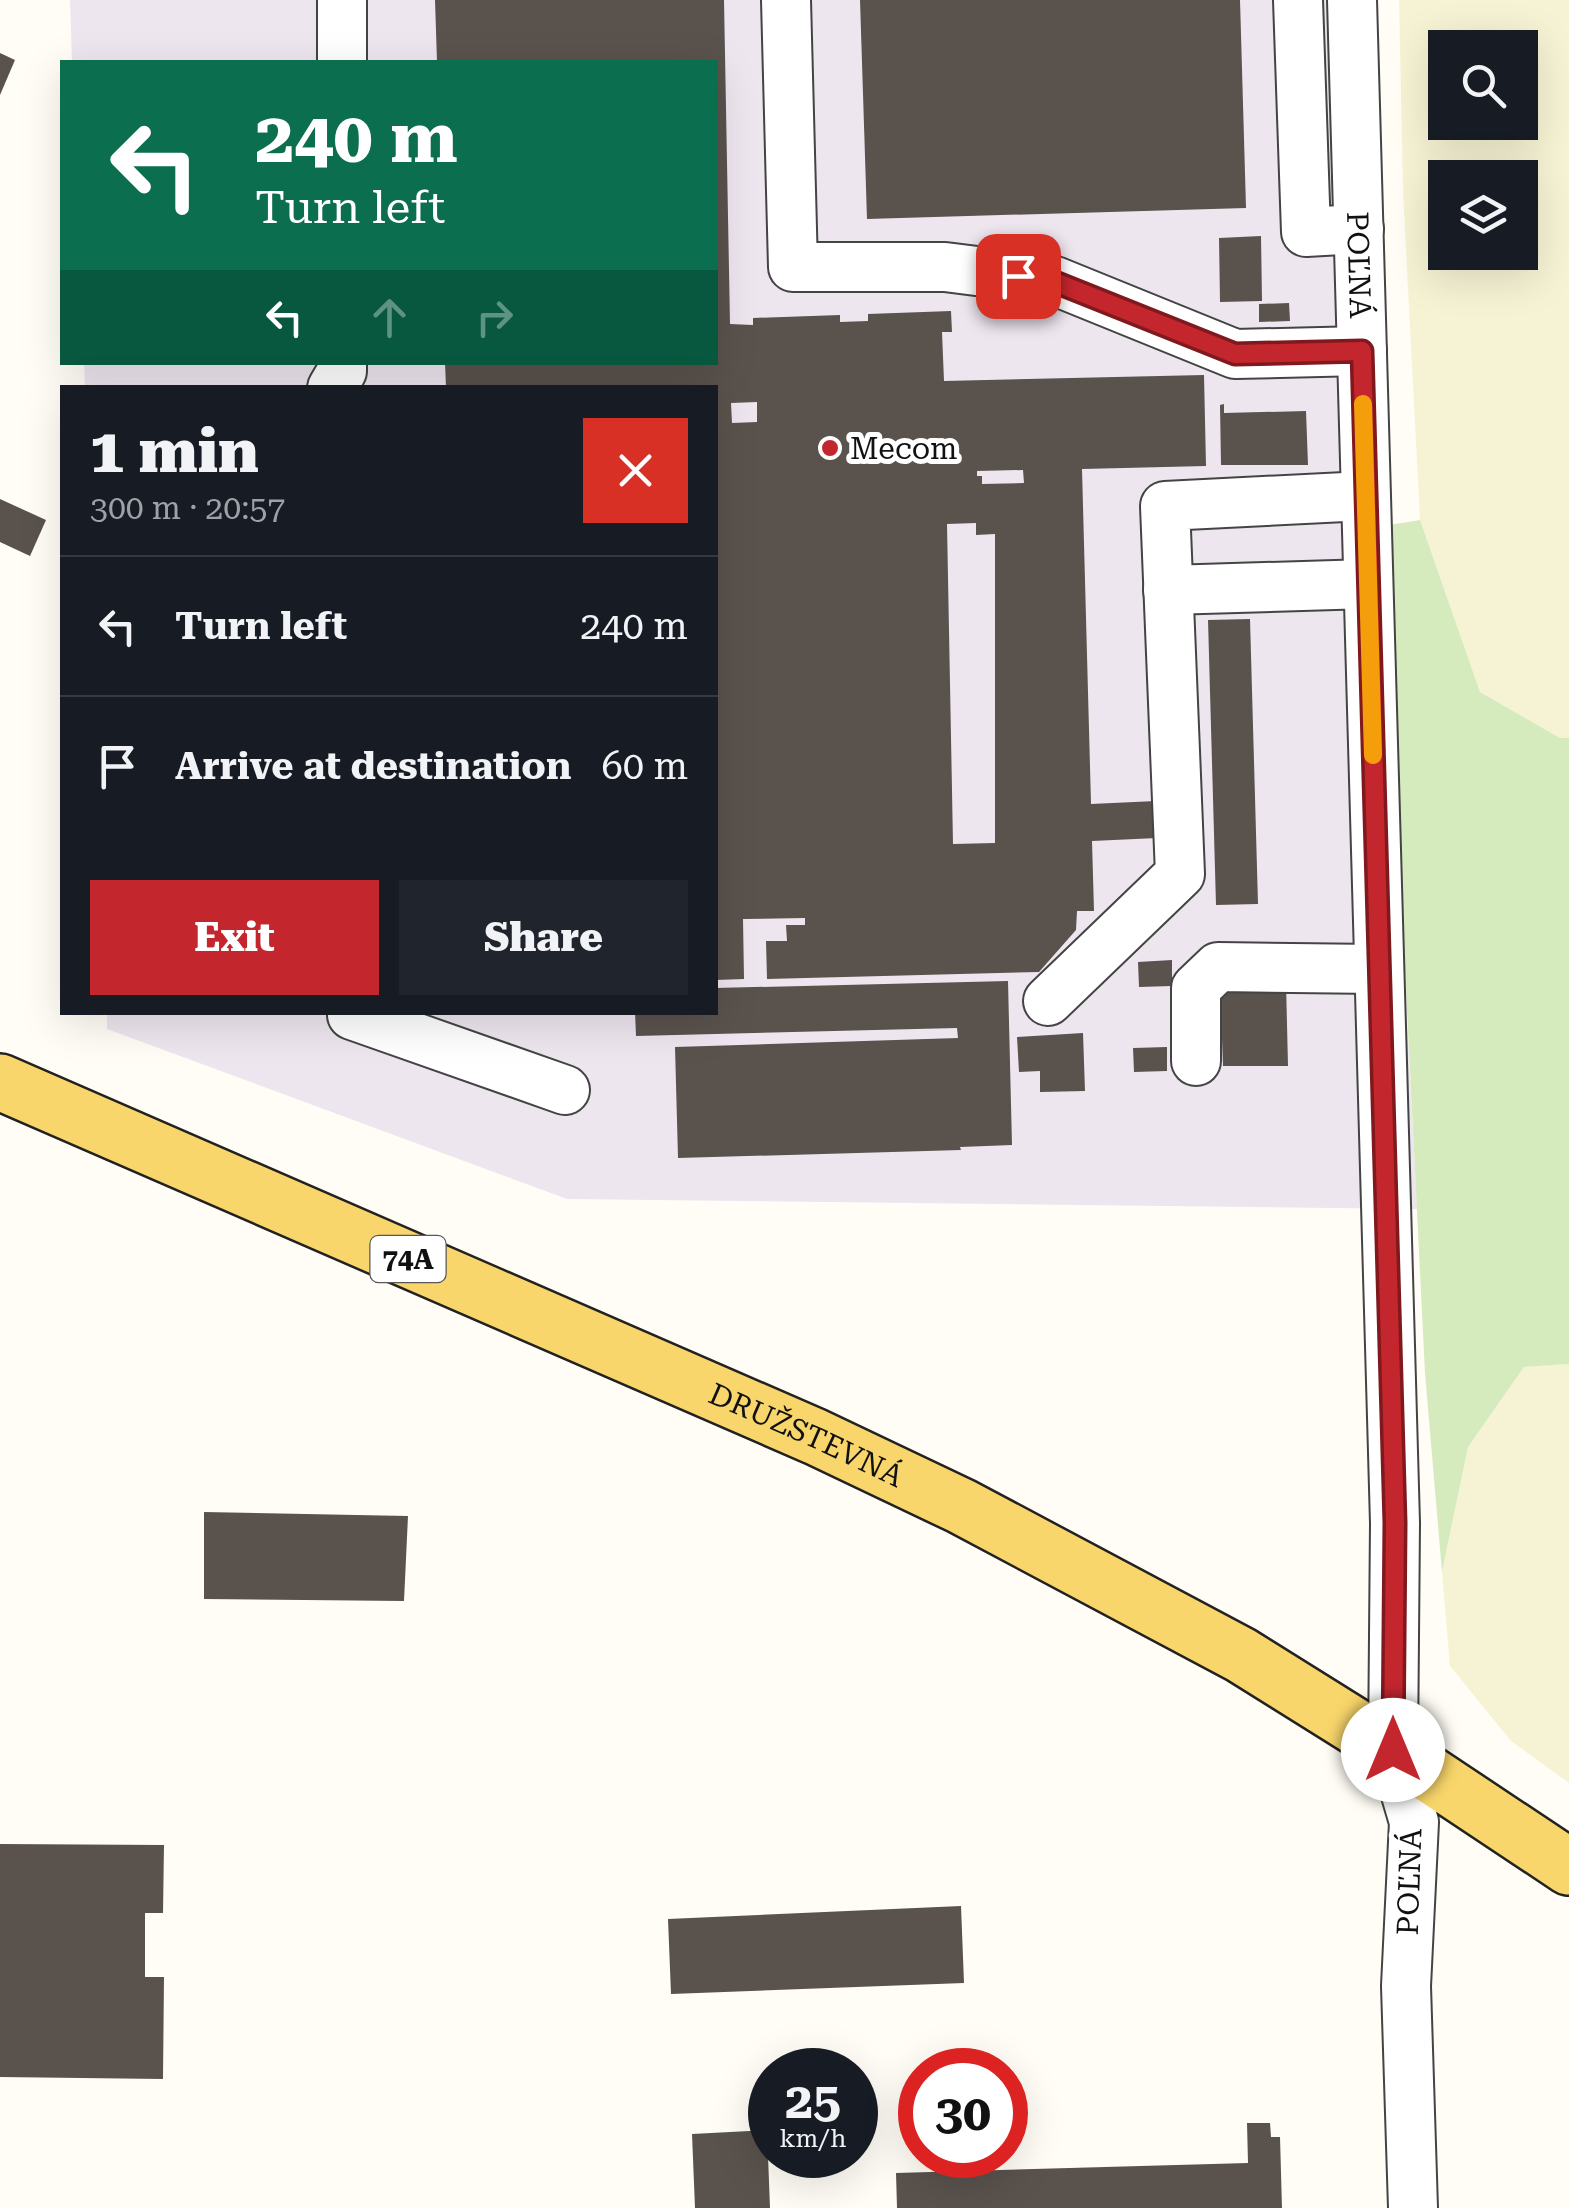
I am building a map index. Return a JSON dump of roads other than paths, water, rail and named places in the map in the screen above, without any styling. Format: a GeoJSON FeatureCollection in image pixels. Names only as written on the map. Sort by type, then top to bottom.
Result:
{"type":"FeatureCollection","features":[{"type":"Feature","properties":{"kind":"main road","name":"DRUŽSTEVNÁ"},"geometry":{"type":"LineString","coordinates":[[0,1082],[798,1429],[945,1498],[1241,1655],[1393,1750],[1569,1868]]}},
{"type":"Feature","properties":{"kind":"street"},"geometry":{"type":"LineString","coordinates":[[342,0],[342,60]]}},
{"type":"Feature","properties":{"kind":"street"},"geometry":{"type":"LineString","coordinates":[[786,0],[792,267],[945,267],[1055,282],[1235,354],[1362,351]]}},
{"type":"Feature","properties":{"kind":"street"},"geometry":{"type":"LineString","coordinates":[[1298,0],[1306,232],[1359,229]]}},
{"type":"Feature","properties":{"kind":"street","name":"POĽNÁ"},"geometry":{"type":"LineString","coordinates":[[1352,0],[1395,1523],[1393,1750],[1414,1822],[1406,1986],[1413,2208]]}},
{"type":"Feature","properties":{"kind":"street"},"geometry":{"type":"LineString","coordinates":[[1048,1001],[1180,874],[1165,506],[1364,496]]}},
{"type":"Feature","properties":{"kind":"street"},"geometry":{"type":"LineString","coordinates":[[1168,590],[1368,584]]}},
{"type":"Feature","properties":{"kind":"street"},"geometry":{"type":"LineString","coordinates":[[1196,1061],[1196,988],[1218,968],[1378,969]]}},
{"type":"Feature","properties":{"kind":"street"},"geometry":{"type":"LineString","coordinates":[[360,1015],[565,1090]]}},
{"type":"Feature","properties":{"kind":"place","name":"Mecom"},"geometry":{"type":"Point","coordinates":[830,448]}}]}
